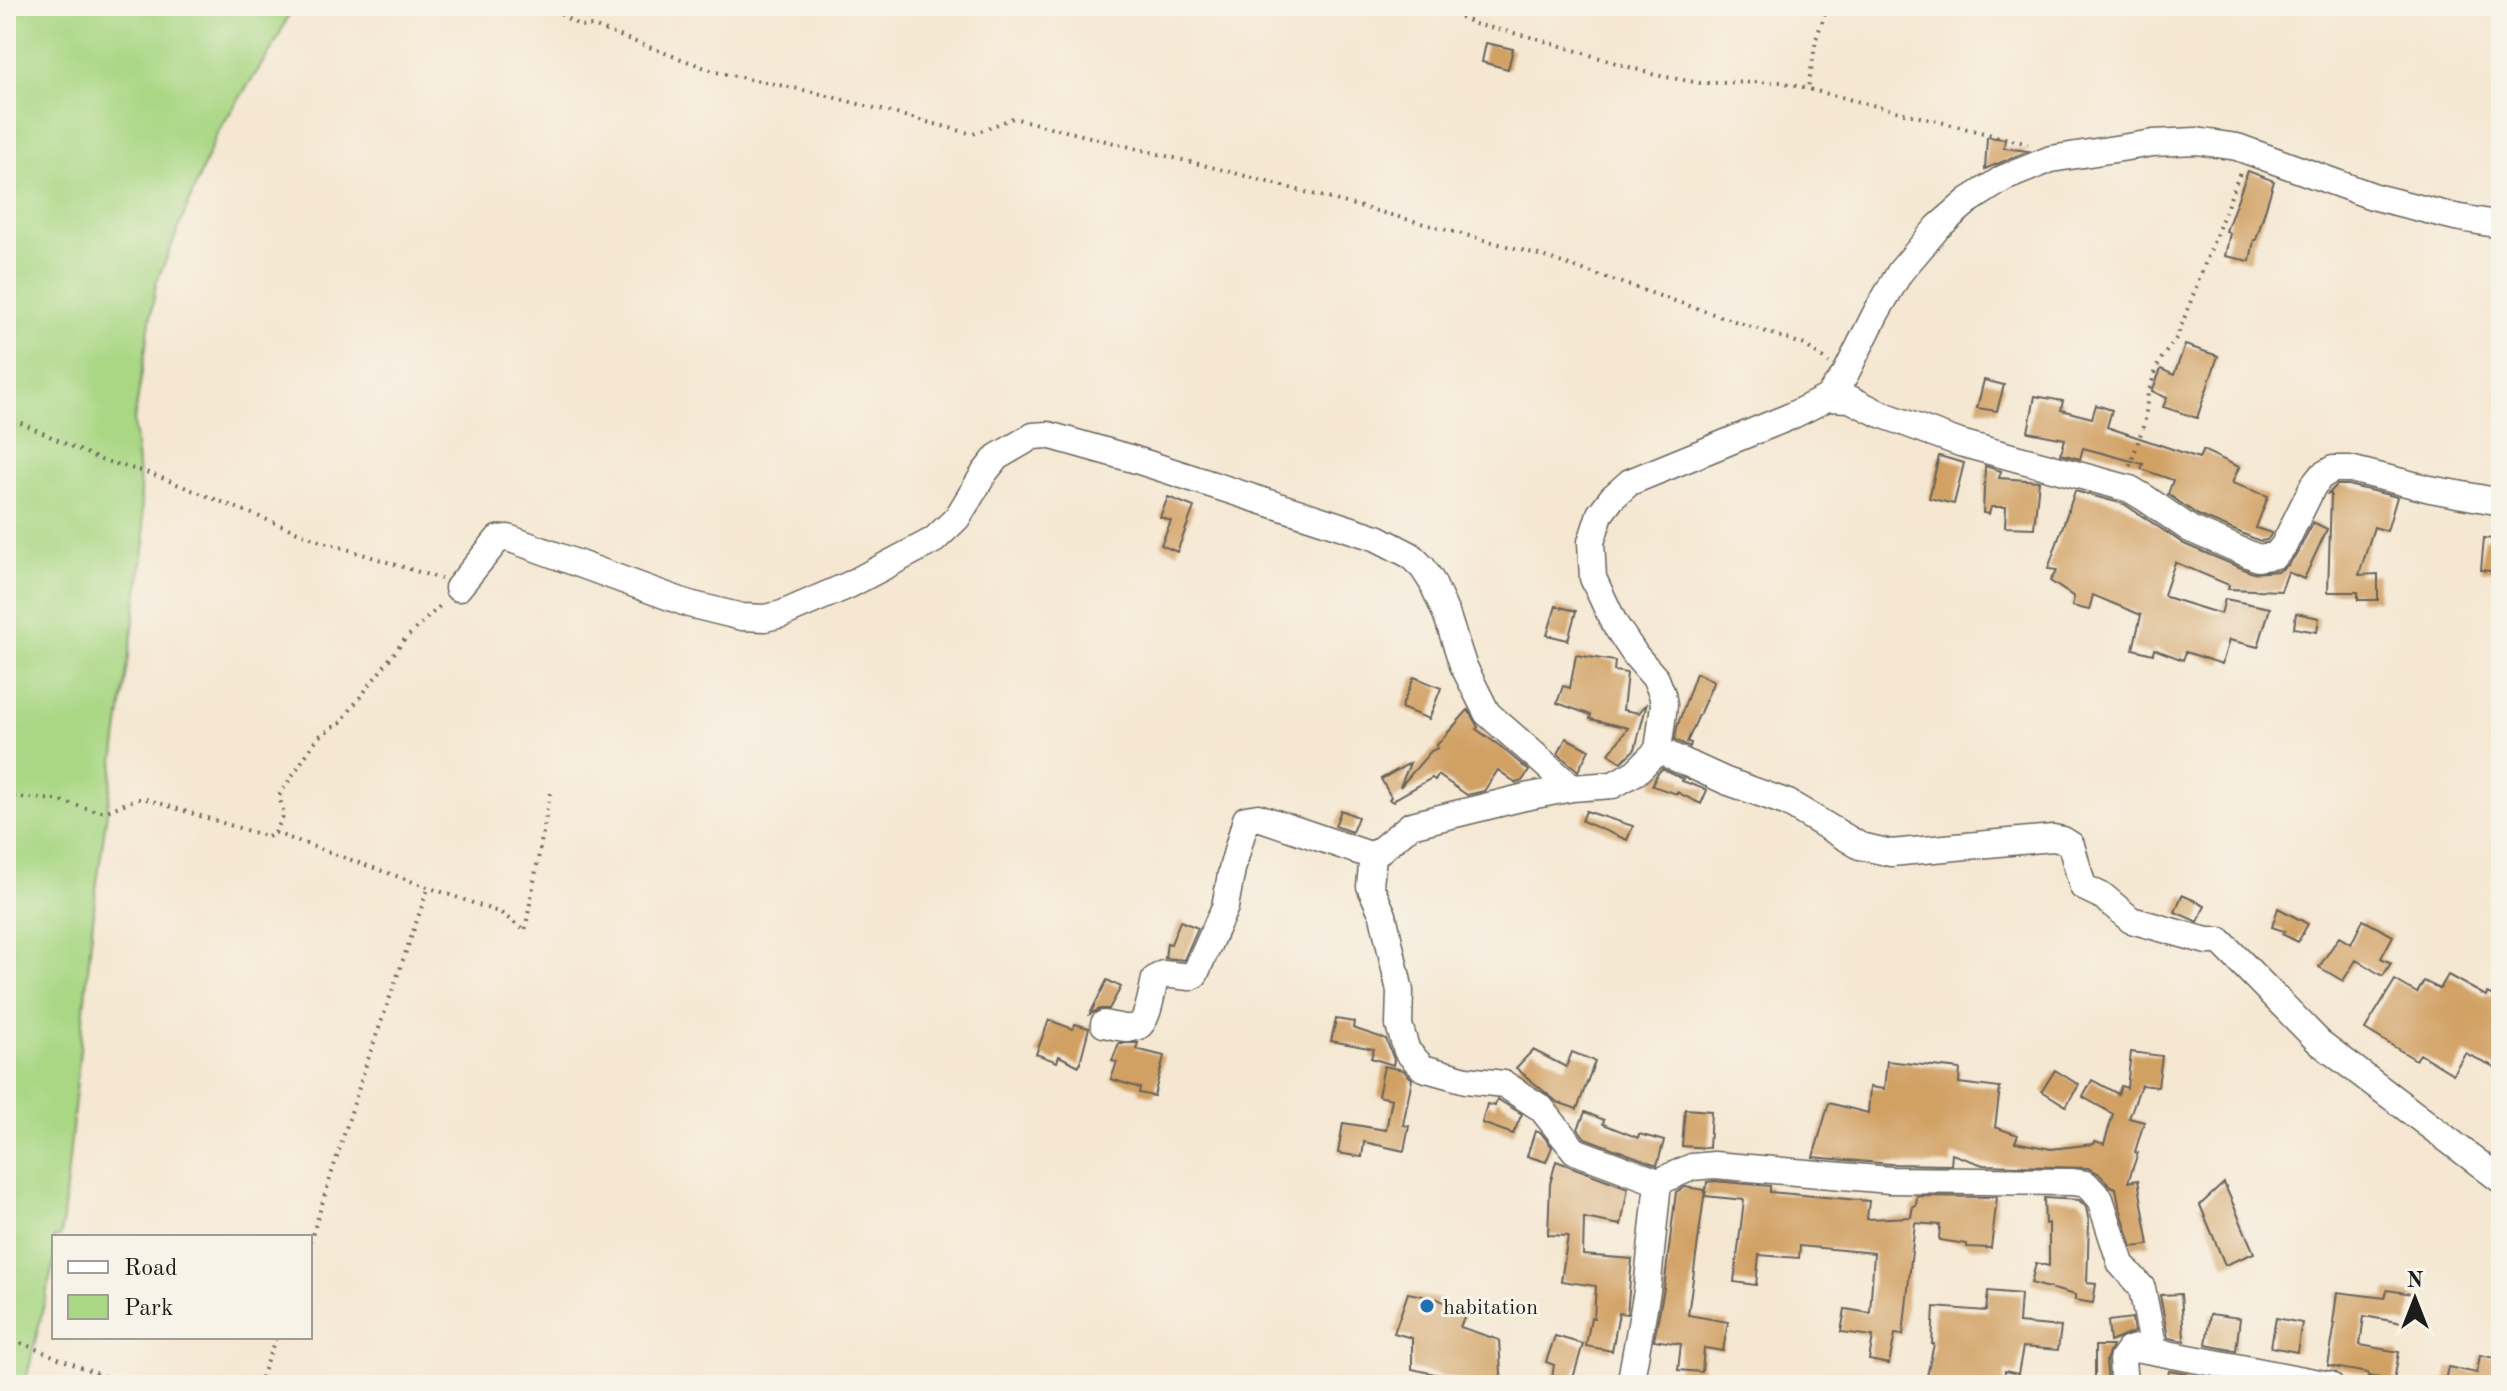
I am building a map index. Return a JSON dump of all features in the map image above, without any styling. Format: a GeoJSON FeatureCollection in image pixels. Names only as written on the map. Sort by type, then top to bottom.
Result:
{"type":"FeatureCollection","features":[{"type":"Feature","properties":{"kind":"street"},"geometry":{"type":"LineString","coordinates":[[2154,1350],[2142,1288],[2121,1264],[2100,1199],[2086,1184],[1865,1179],[1714,1165],[1692,1167],[1658,1182],[1575,1151],[1541,1108],[1504,1084],[1466,1080],[1423,1068],[1407,1051],[1399,1025],[1400,991],[1383,915],[1370,886],[1373,856],[1411,825],[1525,797],[1572,788],[1613,785],[1636,772],[1658,750],[1664,705],[1662,694],[1656,679],[1614,623],[1593,578],[1591,542],[1600,514],[1630,482],[1789,417],[1827,398],[1845,375],[1900,272],[1938,227],[1968,201],[2004,178],[2051,159],[2153,143],[2196,141],[2243,149],[2375,197],[2501,225]]}},
{"type":"Feature","properties":{"kind":"street"},"geometry":{"type":"LineString","coordinates":[[1827,398],[1850,399],[1878,413],[1960,443],[2122,488],[2145,498],[2190,529],[2258,558],[2276,555],[2313,486],[2321,476],[2333,469],[2350,469],[2430,489],[2501,502]]}},
{"type":"Feature","properties":{"kind":"street"},"geometry":{"type":"LineString","coordinates":[[458,588],[498,539],[508,538],[689,604],[753,619],[782,614],[849,585],[934,540],[957,518],[997,457],[1033,436],[1048,435],[1133,459],[1377,538],[1410,555],[1432,582],[1463,665],[1487,713],[1572,788]]}},
{"type":"Feature","properties":{"kind":"street"},"geometry":{"type":"LineString","coordinates":[[1658,750],[1726,781],[1788,803],[1860,846],[1876,851],[1891,853],[2053,838],[2063,840],[2071,845],[2083,887],[2104,897],[2131,920],[2207,941],[2220,941],[2319,1042],[2501,1180]]}},
{"type":"Feature","properties":{"kind":"street"},"geometry":{"type":"LineString","coordinates":[[1104,1024],[1138,1027],[1144,1021],[1155,979],[1163,974],[1190,977],[1195,974],[1225,907],[1246,819],[1258,817],[1373,856]]}},
{"type":"Feature","properties":{"kind":"street"},"geometry":{"type":"LineString","coordinates":[[1630,1385],[1647,1291],[1658,1182]]}},
{"type":"Feature","properties":{"kind":"street"},"geometry":{"type":"LineString","coordinates":[[2124,1385],[2122,1360],[2124,1354],[2136,1348],[2330,1385]]}},
{"type":"Feature","properties":{"kind":"path"},"geometry":{"type":"LineString","coordinates":[[547,6],[580,26],[593,26],[716,72],[813,92],[973,134],[1013,118],[1223,170],[1533,253],[1805,345],[1845,375]]}},
{"type":"Feature","properties":{"kind":"path"},"geometry":{"type":"LineString","coordinates":[[1439,6],[1475,24],[1535,38],[1655,75],[1700,83],[1781,82],[2029,144]]}},
{"type":"Feature","properties":{"kind":"path"},"geometry":{"type":"LineString","coordinates":[[1808,89],[1816,39],[1828,6]]}},
{"type":"Feature","properties":{"kind":"path"},"geometry":{"type":"LineString","coordinates":[[2122,488],[2145,421],[2151,383],[2159,362],[2183,323],[2241,170],[2243,149]]}},
{"type":"Feature","properties":{"kind":"path"},"geometry":{"type":"LineString","coordinates":[[6,416],[101,460],[149,473],[318,540],[439,577],[458,588],[405,639],[341,722],[318,737],[279,796],[284,814],[275,833],[268,837],[146,799],[97,811],[56,800],[6,796]]}},
{"type":"Feature","properties":{"kind":"path"},"geometry":{"type":"LineString","coordinates":[[275,833],[501,913],[525,931],[551,788]]}},
{"type":"Feature","properties":{"kind":"path"},"geometry":{"type":"LineString","coordinates":[[312,1236],[366,1065],[428,889]]}},
{"type":"Feature","properties":{"kind":"path"},"geometry":{"type":"LineString","coordinates":[[6,1337],[125,1385]]}},
{"type":"Feature","properties":{"kind":"path"},"geometry":{"type":"LineString","coordinates":[[258,1385],[275,1339]]}},
{"type":"Feature","properties":{"kind":"green space"},"geometry":{"type":"Polygon","coordinates":[[[6,6],[293,6],[275,44],[217,133],[156,284],[134,422],[145,542],[96,890],[62,1229],[60,1235],[52,1235],[52,1270],[25,1385],[6,1385],[6,6]]]}},
{"type":"Feature","properties":{"kind":"building"},"geometry":{"type":"Polygon","coordinates":[[[1486,43],[1513,49],[1508,69],[1482,62],[1486,43]]]}},
{"type":"Feature","properties":{"kind":"building"},"geometry":{"type":"Polygon","coordinates":[[[1987,137],[2005,139],[2004,148],[2028,151],[1985,169],[1987,137]]]}},
{"type":"Feature","properties":{"kind":"building"},"geometry":{"type":"Polygon","coordinates":[[[2248,171],[2274,181],[2250,261],[2225,256],[2230,233],[2226,231],[2248,171]]]}},
{"type":"Feature","properties":{"kind":"building"},"geometry":{"type":"Polygon","coordinates":[[[2185,345],[2218,356],[2197,418],[2163,407],[2167,398],[2152,391],[2161,369],[2174,375],[2185,345]]]}},
{"type":"Feature","properties":{"kind":"building"},"geometry":{"type":"Polygon","coordinates":[[[1984,380],[2004,385],[1997,411],[1977,408],[1984,380]]]}},
{"type":"Feature","properties":{"kind":"building"},"geometry":{"type":"Polygon","coordinates":[[[2035,396],[2063,401],[2061,410],[2092,418],[2096,405],[2112,410],[2107,427],[2199,458],[2203,450],[2239,467],[2232,483],[2268,496],[2256,528],[2272,533],[2267,540],[2260,541],[2198,515],[2168,494],[2173,480],[2141,469],[2143,464],[2083,448],[2080,459],[2061,454],[2065,439],[2028,432],[2035,396]]]}},
{"type":"Feature","properties":{"kind":"building"},"geometry":{"type":"Polygon","coordinates":[[[1939,456],[1964,463],[1954,504],[1929,498],[1939,456]]]}},
{"type":"Feature","properties":{"kind":"building"},"geometry":{"type":"Polygon","coordinates":[[[1985,466],[2001,471],[1999,478],[2039,481],[2034,528],[2005,527],[2006,507],[1991,507],[1989,514],[1983,513],[1985,466]]]}},
{"type":"Feature","properties":{"kind":"building"},"geometry":{"type":"Polygon","coordinates":[[[2337,485],[2397,497],[2387,531],[2374,527],[2359,575],[2378,574],[2378,600],[2358,600],[2358,592],[2328,592],[2331,494],[2328,494],[2337,485]]]}},
{"type":"Feature","properties":{"kind":"building"},"geometry":{"type":"Polygon","coordinates":[[[2075,491],[2124,504],[2184,544],[2253,573],[2279,571],[2288,565],[2313,522],[2327,529],[2304,579],[2288,572],[2281,591],[2228,589],[2229,585],[2175,562],[2164,595],[2166,597],[2221,614],[2225,599],[2270,608],[2258,647],[2229,640],[2222,664],[2186,652],[2183,660],[2154,649],[2153,654],[2133,649],[2141,615],[2093,595],[2089,610],[2072,606],[2074,597],[2050,581],[2057,570],[2048,569],[2075,491]]]}},
{"type":"Feature","properties":{"kind":"building"},"geometry":{"type":"Polygon","coordinates":[[[1168,497],[1194,507],[1177,552],[1161,545],[1171,521],[1160,517],[1168,497]]]}},
{"type":"Feature","properties":{"kind":"building"},"geometry":{"type":"Polygon","coordinates":[[[2484,538],[2501,540],[2499,572],[2481,570],[2484,538]]]}},
{"type":"Feature","properties":{"kind":"building"},"geometry":{"type":"Polygon","coordinates":[[[1556,606],[1576,611],[1568,640],[1547,635],[1556,606]]]}},
{"type":"Feature","properties":{"kind":"building"},"geometry":{"type":"Polygon","coordinates":[[[2296,613],[2319,618],[2317,632],[2294,628],[2296,613]]]}},
{"type":"Feature","properties":{"kind":"building"},"geometry":{"type":"Polygon","coordinates":[[[1576,655],[1615,661],[1614,671],[1627,673],[1623,710],[1639,713],[1647,703],[1635,749],[1621,762],[1609,754],[1628,728],[1590,719],[1591,715],[1557,703],[1563,686],[1570,688],[1576,655]]]}},
{"type":"Feature","properties":{"kind":"building"},"geometry":{"type":"Polygon","coordinates":[[[1696,673],[1714,681],[1687,742],[1691,743],[1690,747],[1675,740],[1696,673]]]}},
{"type":"Feature","properties":{"kind":"building"},"geometry":{"type":"Polygon","coordinates":[[[1414,677],[1441,688],[1429,719],[1401,708],[1414,677]]]}},
{"type":"Feature","properties":{"kind":"building"},"geometry":{"type":"Polygon","coordinates":[[[1468,710],[1478,727],[1476,729],[1529,771],[1522,781],[1516,783],[1498,770],[1484,791],[1467,795],[1438,775],[1435,780],[1432,778],[1391,801],[1381,779],[1410,763],[1400,787],[1431,751],[1438,748],[1436,746],[1468,710]]]}},
{"type":"Feature","properties":{"kind":"building"},"geometry":{"type":"Polygon","coordinates":[[[1566,738],[1589,750],[1578,771],[1558,754],[1566,738]]]}},
{"type":"Feature","properties":{"kind":"building"},"geometry":{"type":"Polygon","coordinates":[[[1662,769],[1682,781],[1707,790],[1701,804],[1677,792],[1652,786],[1662,769]]]}},
{"type":"Feature","properties":{"kind":"building"},"geometry":{"type":"Polygon","coordinates":[[[1341,810],[1358,817],[1352,832],[1335,826],[1341,810]]]}},
{"type":"Feature","properties":{"kind":"building"},"geometry":{"type":"Polygon","coordinates":[[[1586,811],[1633,826],[1627,840],[1582,821],[1586,811]]]}},
{"type":"Feature","properties":{"kind":"building"},"geometry":{"type":"Polygon","coordinates":[[[2182,895],[2205,905],[2198,922],[2175,912],[2182,895]]]}},
{"type":"Feature","properties":{"kind":"building"},"geometry":{"type":"Polygon","coordinates":[[[2278,908],[2308,924],[2298,942],[2282,934],[2284,931],[2272,927],[2278,908]]]}},
{"type":"Feature","properties":{"kind":"building"},"geometry":{"type":"Polygon","coordinates":[[[2363,920],[2393,936],[2381,958],[2391,963],[2383,976],[2356,960],[2343,981],[2319,967],[2339,937],[2351,944],[2363,920]]]}},
{"type":"Feature","properties":{"kind":"building"},"geometry":{"type":"Polygon","coordinates":[[[1180,921],[1198,928],[1184,960],[1165,958],[1167,943],[1171,944],[1180,921]]]}},
{"type":"Feature","properties":{"kind":"building"},"geometry":{"type":"Polygon","coordinates":[[[2448,975],[2486,996],[2487,993],[2501,999],[2501,1070],[2465,1053],[2453,1074],[2420,1054],[2416,1060],[2365,1029],[2395,980],[2417,993],[2424,981],[2440,989],[2448,975]]]}},
{"type":"Feature","properties":{"kind":"building"},"geometry":{"type":"Polygon","coordinates":[[[1107,980],[1121,987],[1109,1009],[1090,1014],[1107,980]]]}},
{"type":"Feature","properties":{"kind":"building"},"geometry":{"type":"Polygon","coordinates":[[[1336,1019],[1354,1022],[1353,1028],[1386,1039],[1393,1065],[1371,1058],[1374,1049],[1331,1041],[1336,1019]]]}},
{"type":"Feature","properties":{"kind":"building"},"geometry":{"type":"Polygon","coordinates":[[[1049,1020],[1073,1029],[1075,1024],[1089,1028],[1079,1066],[1059,1056],[1057,1062],[1036,1054],[1049,1020]]]}},
{"type":"Feature","properties":{"kind":"building"},"geometry":{"type":"Polygon","coordinates":[[[1119,1043],[1138,1043],[1136,1049],[1164,1056],[1154,1096],[1139,1093],[1140,1088],[1111,1079],[1117,1062],[1112,1061],[1119,1043]]]}},
{"type":"Feature","properties":{"kind":"building"},"geometry":{"type":"Polygon","coordinates":[[[1533,1050],[1566,1067],[1572,1052],[1595,1061],[1577,1109],[1557,1102],[1516,1068],[1533,1050]]]}},
{"type":"Feature","properties":{"kind":"building"},"geometry":{"type":"Polygon","coordinates":[[[2131,1052],[2162,1056],[2158,1087],[2141,1085],[2129,1118],[2144,1122],[2128,1182],[2138,1180],[2149,1245],[2132,1247],[2116,1188],[2088,1168],[1983,1165],[1952,1154],[1951,1165],[1891,1164],[1813,1157],[1829,1103],[1868,1113],[1870,1087],[1884,1089],[1887,1061],[1960,1069],[1959,1083],[2000,1088],[1995,1127],[2018,1135],[2015,1142],[2051,1149],[2094,1144],[2095,1141],[2104,1144],[2113,1114],[2083,1097],[2092,1080],[2118,1094],[2121,1086],[2127,1088],[2131,1052]]]}},
{"type":"Feature","properties":{"kind":"building"},"geometry":{"type":"Polygon","coordinates":[[[1384,1066],[1403,1070],[1412,1079],[1403,1125],[1409,1126],[1404,1151],[1364,1142],[1362,1157],[1338,1153],[1343,1123],[1386,1130],[1392,1099],[1378,1096],[1384,1066]]]}},
{"type":"Feature","properties":{"kind":"building"},"geometry":{"type":"Polygon","coordinates":[[[2055,1070],[2079,1085],[2066,1106],[2042,1091],[2055,1070]]]}},
{"type":"Feature","properties":{"kind":"building"},"geometry":{"type":"Polygon","coordinates":[[[1497,1099],[1522,1114],[1513,1134],[1482,1123],[1487,1104],[1495,1106],[1497,1099]]]}},
{"type":"Feature","properties":{"kind":"building"},"geometry":{"type":"Polygon","coordinates":[[[1685,1109],[1711,1111],[1709,1148],[1682,1146],[1685,1109]]]}},
{"type":"Feature","properties":{"kind":"building"},"geometry":{"type":"Polygon","coordinates":[[[1585,1112],[1604,1120],[1603,1124],[1638,1138],[1639,1134],[1664,1141],[1657,1165],[1585,1138],[1578,1129],[1585,1112]]]}},
{"type":"Feature","properties":{"kind":"building"},"geometry":{"type":"Polygon","coordinates":[[[1535,1131],[1541,1133],[1552,1147],[1546,1162],[1527,1156],[1535,1131]]]}},
{"type":"Feature","properties":{"kind":"building"},"geometry":{"type":"Polygon","coordinates":[[[1556,1161],[1628,1188],[1621,1225],[1584,1218],[1583,1255],[1632,1259],[1627,1314],[1619,1313],[1612,1351],[1586,1346],[1591,1317],[1594,1318],[1596,1286],[1561,1281],[1568,1236],[1548,1235],[1550,1184],[1556,1161]]]}},
{"type":"Feature","properties":{"kind":"building"},"geometry":{"type":"Polygon","coordinates":[[[1707,1182],[1770,1186],[1770,1192],[1869,1201],[1867,1219],[1911,1217],[1917,1196],[1997,1197],[1991,1248],[1967,1247],[1967,1244],[1939,1240],[1940,1225],[1915,1223],[1903,1335],[1895,1334],[1889,1364],[1869,1360],[1873,1336],[1841,1332],[1845,1309],[1870,1313],[1874,1253],[1800,1246],[1799,1258],[1759,1255],[1756,1285],[1734,1282],[1744,1200],[1705,1196],[1707,1182]]]}},
{"type":"Feature","properties":{"kind":"building"},"geometry":{"type":"Polygon","coordinates":[[[2224,1183],[2254,1253],[2225,1265],[2200,1205],[2224,1183]]]}},
{"type":"Feature","properties":{"kind":"building"},"geometry":{"type":"Polygon","coordinates":[[[1685,1187],[1705,1190],[1688,1315],[1728,1322],[1723,1351],[1704,1348],[1702,1372],[1678,1370],[1681,1344],[1654,1340],[1676,1192],[1685,1187]]]}},
{"type":"Feature","properties":{"kind":"building"},"geometry":{"type":"Polygon","coordinates":[[[2044,1198],[2079,1200],[2086,1207],[2089,1222],[2087,1283],[2096,1284],[2093,1303],[2075,1300],[2075,1295],[2031,1283],[2036,1263],[2049,1266],[2049,1223],[2045,1224],[2044,1198]]]}},
{"type":"Feature","properties":{"kind":"building"},"geometry":{"type":"Polygon","coordinates":[[[2387,1290],[2413,1294],[2408,1324],[2364,1316],[2360,1345],[2399,1352],[2394,1381],[2328,1366],[2337,1292],[2385,1298],[2387,1290]]]}},
{"type":"Feature","properties":{"kind":"building"},"geometry":{"type":"Polygon","coordinates":[[[1988,1291],[2021,1294],[2019,1323],[2061,1327],[2058,1350],[2023,1347],[2018,1374],[2005,1371],[2004,1385],[1925,1385],[1934,1344],[1934,1307],[1986,1311],[1988,1291]]]}},
{"type":"Feature","properties":{"kind":"building"},"geometry":{"type":"Polygon","coordinates":[[[1408,1293],[1438,1299],[1465,1315],[1460,1327],[1499,1340],[1501,1374],[1497,1385],[1412,1369],[1412,1338],[1394,1333],[1408,1293]]]}},
{"type":"Feature","properties":{"kind":"building"},"geometry":{"type":"Polygon","coordinates":[[[2181,1294],[2185,1341],[2168,1338],[2160,1295],[2181,1294]]]}},
{"type":"Feature","properties":{"kind":"building"},"geometry":{"type":"Polygon","coordinates":[[[2210,1314],[2240,1318],[2236,1351],[2206,1345],[2210,1314]]]}},
{"type":"Feature","properties":{"kind":"building"},"geometry":{"type":"Polygon","coordinates":[[[2132,1318],[2134,1332],[2110,1342],[2108,1321],[2132,1318]]]}},
{"type":"Feature","properties":{"kind":"building"},"geometry":{"type":"Polygon","coordinates":[[[2276,1318],[2302,1323],[2297,1352],[2271,1347],[2276,1318]]]}},
{"type":"Feature","properties":{"kind":"building"},"geometry":{"type":"Polygon","coordinates":[[[1555,1336],[1583,1344],[1571,1385],[1551,1385],[1554,1365],[1546,1362],[1555,1336]]]}},
{"type":"Feature","properties":{"kind":"building"},"geometry":{"type":"Polygon","coordinates":[[[2095,1346],[2112,1346],[2106,1360],[2108,1385],[2095,1385],[2095,1346]]]}},
{"type":"Feature","properties":{"kind":"building"},"geometry":{"type":"Polygon","coordinates":[[[2480,1355],[2500,1359],[2496,1378],[2500,1379],[2499,1385],[2444,1385],[2448,1367],[2477,1373],[2480,1355]]]}},
{"type":"Feature","properties":{"kind":"building"},"geometry":{"type":"Polygon","coordinates":[[[2169,1371],[2187,1374],[2188,1385],[2166,1385],[2169,1371]]]}},
{"type":"Feature","properties":{"kind":"place","name":"habitation"},"geometry":{"type":"Point","coordinates":[1427,1306]}}]}
